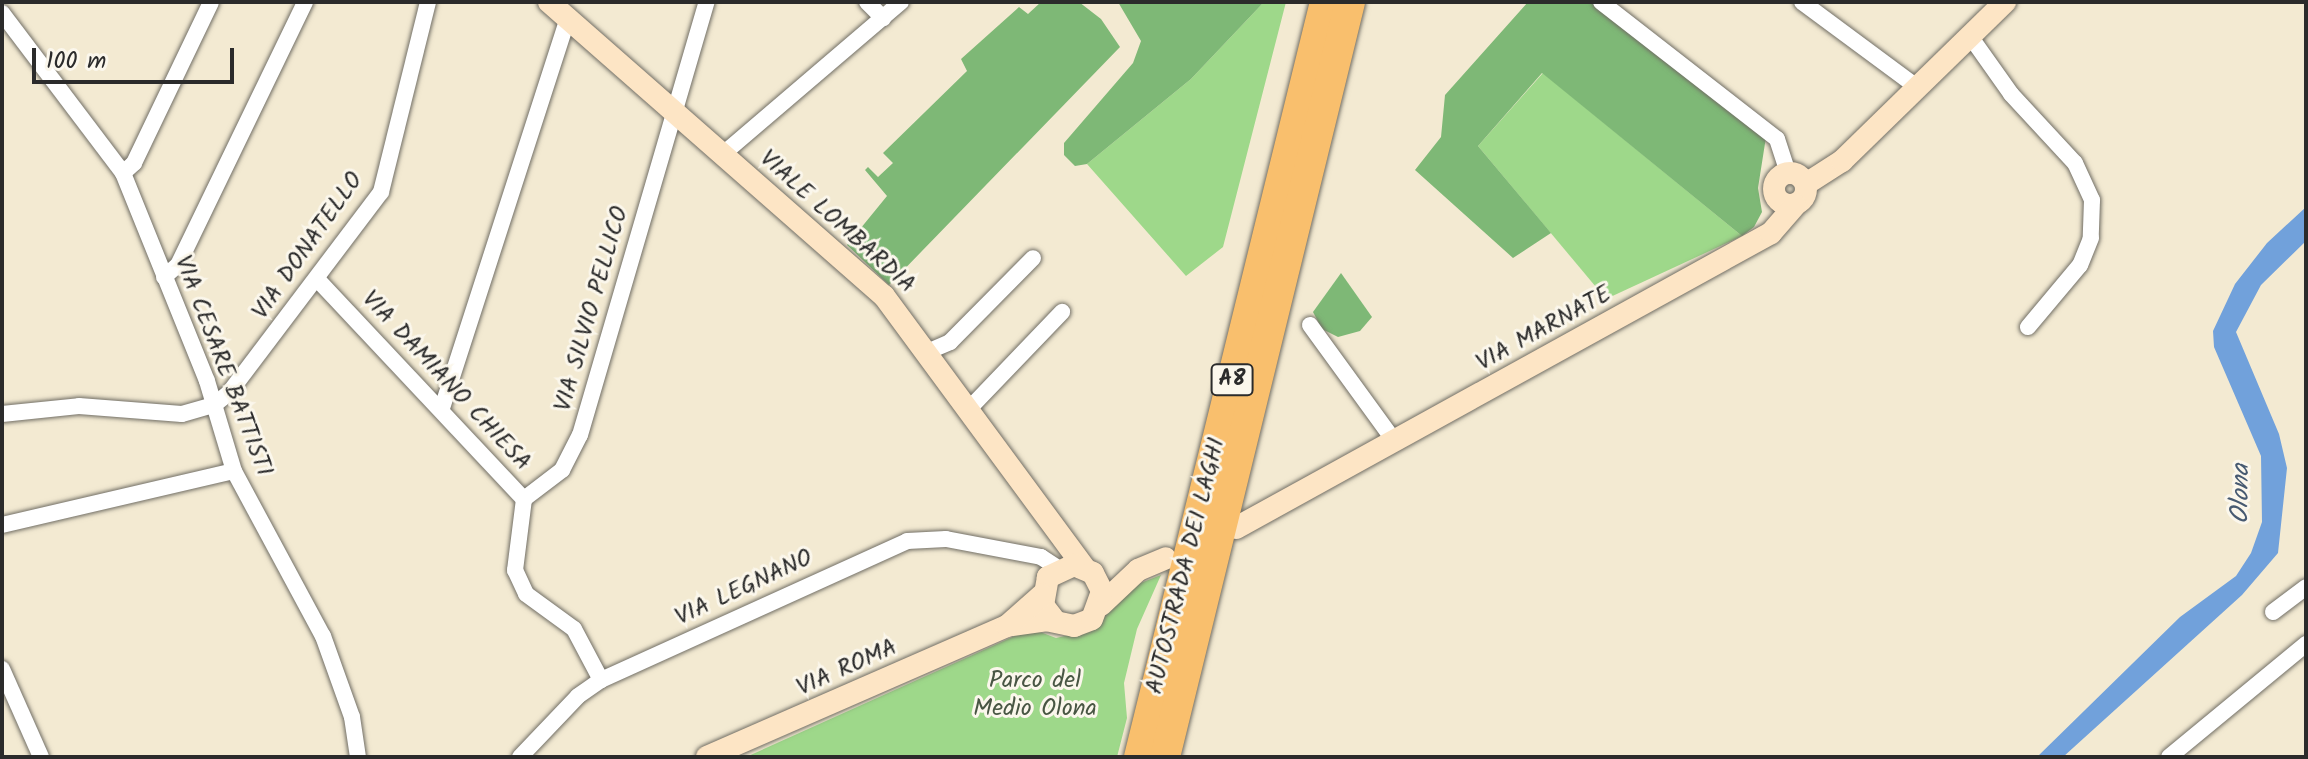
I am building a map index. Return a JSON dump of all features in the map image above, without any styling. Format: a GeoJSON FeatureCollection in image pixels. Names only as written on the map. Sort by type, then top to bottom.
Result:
{"type":"FeatureCollection","features":[{"type":"Feature","properties":{"kind":"highway","name":"AUTOSTRADA DEI LAGHI"},"geometry":{"type":"LineString","coordinates":[[1139,757],[1325,2]]}},
{"type":"Feature","properties":{"kind":"highway","name":"AUTOSTRADA DEI LAGHI"},"geometry":{"type":"LineString","coordinates":[[1165,757],[1350,2]]}},
{"type":"Feature","properties":{"kind":"street"},"geometry":{"type":"LineString","coordinates":[[123,173],[134,163],[211,2]]}},
{"type":"Feature","properties":{"kind":"street"},"geometry":{"type":"LineString","coordinates":[[164,277],[178,265],[305,2]]}},
{"type":"Feature","properties":{"kind":"street","name":"VIA DONATELLO"},"geometry":{"type":"LineString","coordinates":[[214,405],[318,280],[381,192],[428,2]]}},
{"type":"Feature","properties":{"kind":"street","name":"VIALE LOMBARDIA"},"geometry":{"type":"LineString","coordinates":[[549,2],[877,290],[927,352],[1086,568]]}},
{"type":"Feature","properties":{"kind":"street","name":"VIA SILVIO PELLICO"},"geometry":{"type":"LineString","coordinates":[[524,499],[562,470],[580,435],[707,2]]}},
{"type":"Feature","properties":{"kind":"street"},"geometry":{"type":"LineString","coordinates":[[867,2],[883,18]]}},
{"type":"Feature","properties":{"kind":"street"},"geometry":{"type":"LineString","coordinates":[[723,154],[901,2]]}},
{"type":"Feature","properties":{"kind":"street"},"geometry":{"type":"LineString","coordinates":[[1601,2],[1777,139],[1797,178],[1776,181],[1774,193],[1782,203],[1795,205]]}},
{"type":"Feature","properties":{"kind":"street"},"geometry":{"type":"LineString","coordinates":[[1802,2],[1917,87]]}},
{"type":"Feature","properties":{"kind":"street","name":"VIA MARNATE"},"geometry":{"type":"LineString","coordinates":[[1237,525],[1395,442],[1771,233],[1805,196],[1797,178],[1842,161],[2005,2]]}},
{"type":"Feature","properties":{"kind":"street","name":"VIA CESARE BATTISTI"},"geometry":{"type":"LineString","coordinates":[[2,13],[123,173],[214,405],[234,471],[323,636],[352,717],[358,757]]}},
{"type":"Feature","properties":{"kind":"street"},"geometry":{"type":"LineString","coordinates":[[442,408],[568,19]]}},
{"type":"Feature","properties":{"kind":"street"},"geometry":{"type":"LineString","coordinates":[[1970,36],[2011,94],[2075,163],[2092,200],[2091,238],[2080,265],[2028,327]]}},
{"type":"Feature","properties":{"kind":"street"},"geometry":{"type":"LineString","coordinates":[[927,352],[950,342],[1033,258]]}},
{"type":"Feature","properties":{"kind":"street","name":"VIA DAMIANO CHIESA"},"geometry":{"type":"LineString","coordinates":[[318,280],[442,408],[524,499],[515,570],[526,594],[574,629],[601,680]]}},
{"type":"Feature","properties":{"kind":"street"},"geometry":{"type":"LineString","coordinates":[[968,410],[1062,312]]}},
{"type":"Feature","properties":{"kind":"street"},"geometry":{"type":"LineString","coordinates":[[1310,325],[1395,442]]}},
{"type":"Feature","properties":{"kind":"street"},"geometry":{"type":"LineString","coordinates":[[2,414],[79,406],[182,414],[214,405]]}},
{"type":"Feature","properties":{"kind":"street"},"geometry":{"type":"LineString","coordinates":[[2,525],[234,471]]}},
{"type":"Feature","properties":{"kind":"street","name":"VIALE LOMBARDIA"},"geometry":{"type":"LineString","coordinates":[[1048,519],[1048,582]]}},
{"type":"Feature","properties":{"kind":"street","name":"VIA LEGNANO"},"geometry":{"type":"LineString","coordinates":[[520,757],[578,696],[601,680],[907,541],[946,539],[1041,557],[1048,582]]}},
{"type":"Feature","properties":{"kind":"street"},"geometry":{"type":"LineString","coordinates":[[1101,605],[1138,570],[1166,558]]}},
{"type":"Feature","properties":{"kind":"street"},"geometry":{"type":"LineString","coordinates":[[1055,621],[1048,582],[1086,568],[1138,570]]}},
{"type":"Feature","properties":{"kind":"street"},"geometry":{"type":"LineString","coordinates":[[1086,568],[1099,581],[1101,605]]}},
{"type":"Feature","properties":{"kind":"street","name":"VIA ROMA"},"geometry":{"type":"LineString","coordinates":[[1007,626],[1048,582]]}},
{"type":"Feature","properties":{"kind":"street"},"geometry":{"type":"LineString","coordinates":[[2273,612],[2306,587]]}},
{"type":"Feature","properties":{"kind":"street","name":"VIA ROMA"},"geometry":{"type":"LineString","coordinates":[[707,757],[1007,626],[1055,621],[1083,624],[1101,605]]}},
{"type":"Feature","properties":{"kind":"street"},"geometry":{"type":"LineString","coordinates":[[2169,757],[2306,644]]}},
{"type":"Feature","properties":{"kind":"street"},"geometry":{"type":"LineString","coordinates":[[2,669],[41,757]]}},
{"type":"Feature","properties":{"kind":"green space"},"geometry":{"type":"Polygon","coordinates":[[[1041,2],[1079,2],[1101,19],[1120,47],[889,285],[847,245],[887,196],[865,170],[868,167],[878,177],[893,163],[883,153],[967,71],[961,59],[1019,7],[1028,14],[1041,2]]]}},
{"type":"Feature","properties":{"kind":"green space"},"geometry":{"type":"Polygon","coordinates":[[[1118,2],[1264,2],[1191,79],[1087,164],[1075,166],[1064,155],[1064,143],[1133,63],[1141,41],[1118,2]]]}},
{"type":"Feature","properties":{"kind":"green space"},"geometry":{"type":"Polygon","coordinates":[[[1264,2],[1286,2],[1223,247],[1186,276],[1087,164],[1191,79],[1264,2]]]}},
{"type":"Feature","properties":{"kind":"green space"},"geometry":{"type":"Polygon","coordinates":[[[1528,2],[1590,2],[1766,137],[1758,188],[1762,212],[1754,227],[1742,236],[1542,73],[1478,146],[1551,233],[1513,258],[1415,170],[1441,137],[1445,95],[1528,2]]]}},
{"type":"Feature","properties":{"kind":"green space"},"geometry":{"type":"Polygon","coordinates":[[[1543,73],[1742,236],[1606,299],[1478,146],[1543,73]]]}},
{"type":"Feature","properties":{"kind":"green space"},"geometry":{"type":"Polygon","coordinates":[[[1341,273],[1372,317],[1360,331],[1338,337],[1322,329],[1313,312],[1341,273]]]}},
{"type":"Feature","properties":{"kind":"green space","name":"Parco del Medio Olona"},"geometry":{"type":"Polygon","coordinates":[[[1161,575],[1137,629],[1124,683],[1127,718],[1117,757],[746,757],[1019,634],[1035,630],[1056,638],[1091,630],[1138,584],[1161,575]]]}},
{"type":"Feature","properties":{"kind":"water"},"geometry":{"type":"Polygon","coordinates":[[[2306,207],[2306,241],[2261,285],[2236,332],[2279,434],[2287,468],[2278,553],[2242,595],[2063,757],[2037,757],[2180,617],[2236,576],[2251,553],[2262,522],[2261,456],[2214,347],[2213,331],[2235,284],[2267,243],[2306,207]]]}},
{"type":"Feature","properties":{"kind":"water label","name":"Olona"},"geometry":{"type":"Point","coordinates":[2242,494]}}]}
